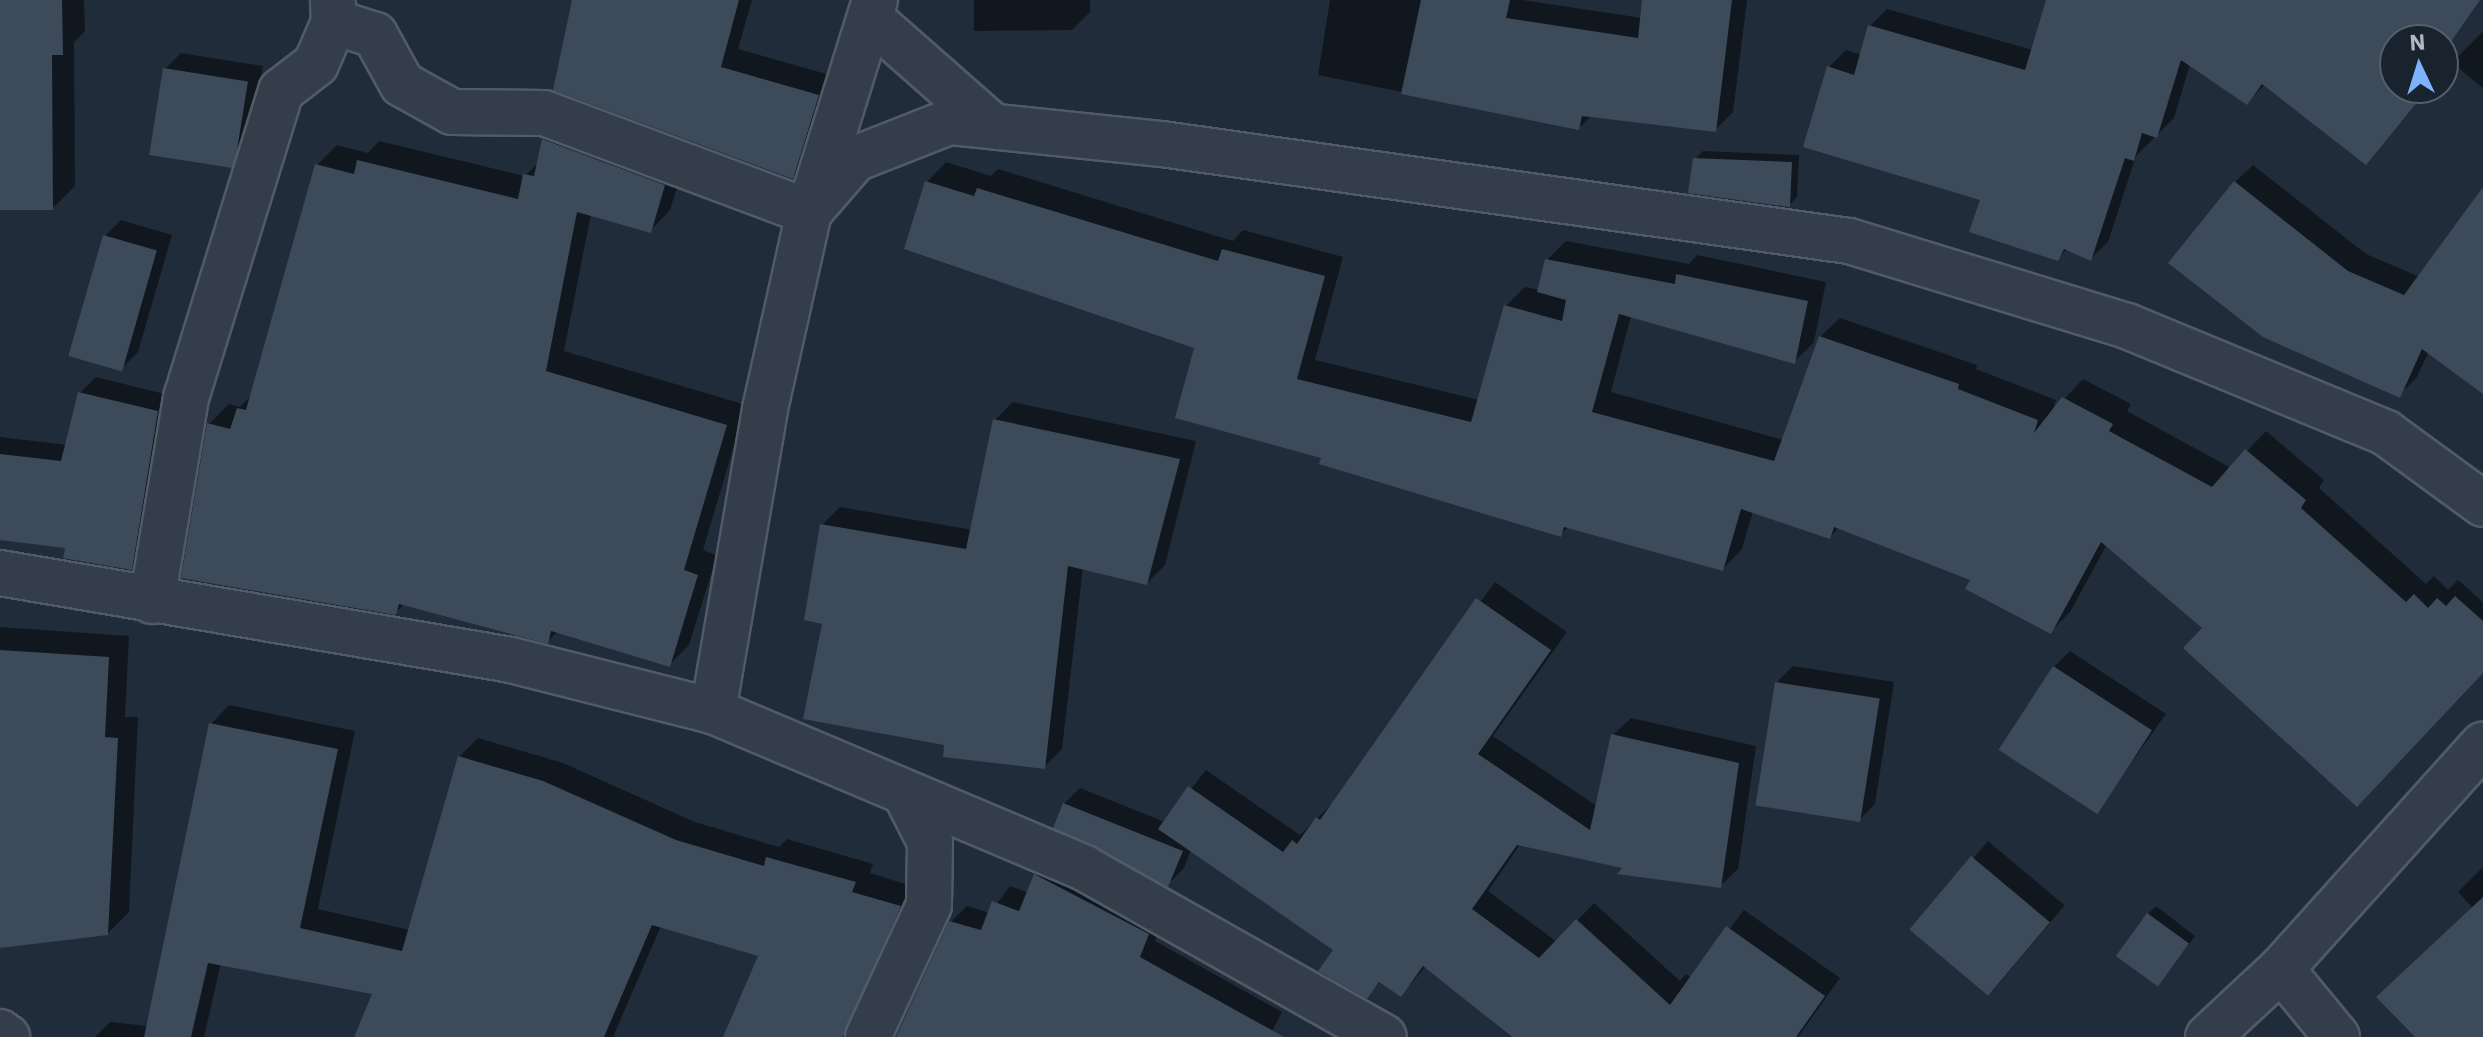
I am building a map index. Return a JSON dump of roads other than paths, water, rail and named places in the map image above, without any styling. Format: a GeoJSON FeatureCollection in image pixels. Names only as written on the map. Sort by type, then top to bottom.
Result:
{"type":"FeatureCollection","features":[{"type":"Feature","properties":{"kind":"street"},"geometry":{"type":"LineString","coordinates":[[713,711],[765,409],[809,212],[873,10],[990,124]]}},
{"type":"Feature","properties":{"kind":"street"},"geometry":{"type":"LineString","coordinates":[[152,601],[186,398],[281,91],[316,64],[334,11],[375,35],[402,84],[452,112],[544,113],[809,212]]}},
{"type":"Feature","properties":{"kind":"street"},"geometry":{"type":"LineString","coordinates":[[809,212],[855,159],[949,122],[990,124],[1849,241],[2127,326],[2372,427],[2483,504]]}},
{"type":"Feature","properties":{"kind":"street"},"geometry":{"type":"LineString","coordinates":[[0,573],[511,660],[713,711],[1084,868],[1384,1037]]}},
{"type":"Feature","properties":{"kind":"street"},"geometry":{"type":"LineString","coordinates":[[2208,1037],[2281,969],[2483,745]]}},
{"type":"Feature","properties":{"kind":"street"},"geometry":{"type":"LineString","coordinates":[[868,1037],[929,905],[930,842],[906,795]]}},
{"type":"Feature","properties":{"kind":"street"},"geometry":{"type":"LineString","coordinates":[[2281,969],[2337,1037]]}},
{"type":"Feature","properties":{"kind":"street"},"geometry":{"type":"LineString","coordinates":[[0,1032],[7,1037]]}}]}
